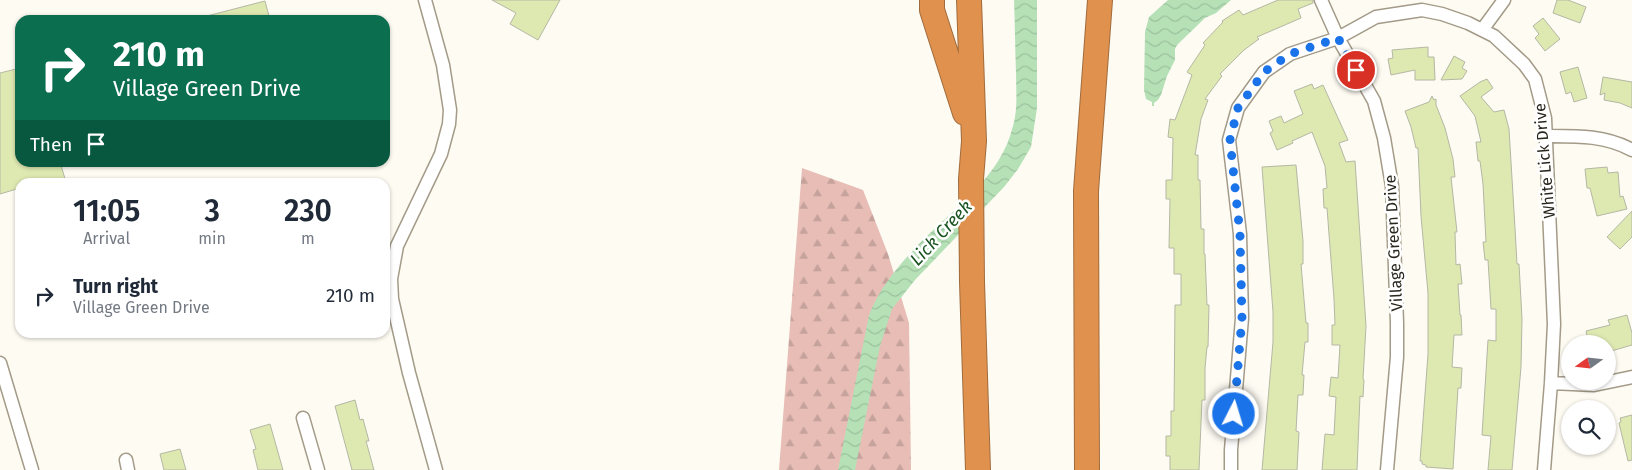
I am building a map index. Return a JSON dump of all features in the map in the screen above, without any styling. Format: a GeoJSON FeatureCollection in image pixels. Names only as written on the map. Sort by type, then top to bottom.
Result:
{"type":"FeatureCollection","features":[{"type":"Feature","properties":{"kind":"highway"},"geometry":{"type":"LineString","coordinates":[[932,0],[932,10],[974,141]]}},
{"type":"Feature","properties":{"kind":"highway"},"geometry":{"type":"LineString","coordinates":[[969,0],[974,141],[971,178],[972,282],[978,470]]}},
{"type":"Feature","properties":{"kind":"highway"},"geometry":{"type":"LineString","coordinates":[[1090,0],[1091,127]]}},
{"type":"Feature","properties":{"kind":"highway"},"geometry":{"type":"LineString","coordinates":[[1087,470],[1086,190],[1100,0]]}},
{"type":"Feature","properties":{"kind":"street"},"geometry":{"type":"LineString","coordinates":[[425,0],[444,68],[450,110],[449,124],[441,154],[397,246],[393,263],[392,289],[394,314],[408,373],[436,470]]}},
{"type":"Feature","properties":{"kind":"street","name":"Village Green Drive"},"geometry":{"type":"LineString","coordinates":[[1321,0],[1338,38],[1374,101],[1384,138],[1392,186],[1397,357],[1387,470]]}},
{"type":"Feature","properties":{"kind":"street"},"geometry":{"type":"LineString","coordinates":[[1482,30],[1504,0]]}},
{"type":"Feature","properties":{"kind":"street","name":"White Lick Drive"},"geometry":{"type":"LineString","coordinates":[[1231,470],[1242,318],[1240,234],[1230,140],[1238,108],[1264,72],[1290,54],[1338,38],[1376,17],[1422,10],[1442,14],[1468,23],[1494,36],[1524,64],[1535,80],[1544,118],[1554,324],[1544,470]]}},
{"type":"Feature","properties":{"kind":"street"},"geometry":{"type":"LineString","coordinates":[[1545,136],[1584,136],[1618,142],[1632,150]]}},
{"type":"Feature","properties":{"kind":"street"},"geometry":{"type":"LineString","coordinates":[[0,363],[32,470]]}},
{"type":"Feature","properties":{"kind":"street"},"geometry":{"type":"LineString","coordinates":[[1551,383],[1594,384],[1632,377]]}},
{"type":"Feature","properties":{"kind":"street"},"geometry":{"type":"LineString","coordinates":[[303,418],[318,470]]}},
{"type":"Feature","properties":{"kind":"green space"},"geometry":{"type":"Polygon","coordinates":[[[802,168],[863,190],[888,254],[909,323],[911,470],[779,470],[802,168]]]}},
{"type":"Feature","properties":{"kind":"water","name":"Lick Creek"},"geometry":{"type":"Polygon","coordinates":[[[1014,0],[1037,0],[1037,108],[1031,147],[1018,169],[1004,187],[915,280],[892,309],[880,346],[855,470],[838,470],[869,315],[873,305],[884,286],[904,260],[975,191],[998,161],[1007,144],[1015,120],[1016,106],[1014,0]]]}},
{"type":"Feature","properties":{"kind":"water"},"geometry":{"type":"Polygon","coordinates":[[[1168,0],[1231,0],[1216,13],[1205,18],[1177,45],[1175,60],[1161,95],[1154,103],[1154,106],[1152,106],[1152,102],[1146,99],[1144,90],[1145,32],[1149,17],[1168,0]]]}},
{"type":"Feature","properties":{"kind":"building"},"geometry":{"type":"Polygon","coordinates":[[[492,0],[560,0],[538,40],[510,24],[516,13],[492,0]]]}},
{"type":"Feature","properties":{"kind":"building"},"geometry":{"type":"Polygon","coordinates":[[[1278,0],[1313,0],[1313,3],[1298,9],[1301,18],[1257,37],[1259,39],[1244,50],[1220,74],[1222,76],[1205,99],[1208,100],[1201,119],[1195,155],[1198,155],[1201,229],[1204,229],[1207,305],[1209,305],[1205,400],[1202,400],[1199,470],[1170,470],[1170,456],[1166,456],[1166,436],[1171,436],[1171,411],[1174,411],[1175,305],[1181,305],[1181,274],[1174,274],[1174,248],[1169,248],[1170,199],[1166,199],[1166,180],[1172,180],[1173,138],[1168,137],[1170,119],[1175,120],[1192,75],[1187,72],[1205,45],[1203,43],[1222,21],[1239,10],[1243,15],[1278,0]]]}},
{"type":"Feature","properties":{"kind":"building"},"geometry":{"type":"Polygon","coordinates":[[[1557,0],[1568,0],[1586,7],[1580,23],[1553,13],[1557,0]]]}},
{"type":"Feature","properties":{"kind":"building"},"geometry":{"type":"Polygon","coordinates":[[[265,1],[269,15],[211,15],[265,1]]]}},
{"type":"Feature","properties":{"kind":"building"},"geometry":{"type":"Polygon","coordinates":[[[1543,18],[1560,39],[1545,51],[1535,38],[1539,34],[1533,26],[1543,18]]]}},
{"type":"Feature","properties":{"kind":"building"},"geometry":{"type":"Polygon","coordinates":[[[1428,47],[1428,57],[1434,57],[1435,80],[1415,80],[1415,70],[1391,75],[1388,59],[1393,58],[1392,50],[1428,47]]]}},
{"type":"Feature","properties":{"kind":"building"},"geometry":{"type":"Polygon","coordinates":[[[1454,56],[1465,62],[1462,68],[1467,71],[1462,79],[1441,80],[1454,56]]]}},
{"type":"Feature","properties":{"kind":"building"},"geometry":{"type":"Polygon","coordinates":[[[1578,67],[1587,98],[1574,102],[1571,92],[1566,94],[1560,72],[1578,67]]]}},
{"type":"Feature","properties":{"kind":"building"},"geometry":{"type":"Polygon","coordinates":[[[15,69],[15,167],[62,167],[65,178],[15,178],[15,190],[0,194],[0,73],[15,69]]]}},
{"type":"Feature","properties":{"kind":"building"},"geometry":{"type":"Polygon","coordinates":[[[1603,77],[1632,82],[1632,108],[1620,103],[1604,100],[1605,93],[1600,95],[1603,77]]]}},
{"type":"Feature","properties":{"kind":"building"},"geometry":{"type":"Polygon","coordinates":[[[1487,79],[1493,88],[1481,97],[1494,112],[1504,110],[1509,129],[1517,264],[1519,264],[1522,319],[1521,367],[1512,470],[1488,470],[1491,436],[1482,435],[1488,340],[1496,341],[1496,309],[1491,309],[1488,260],[1485,260],[1483,242],[1486,242],[1483,184],[1476,142],[1481,142],[1475,116],[1460,96],[1487,79]]]}},
{"type":"Feature","properties":{"kind":"building"},"geometry":{"type":"Polygon","coordinates":[[[1312,84],[1314,89],[1323,85],[1348,140],[1339,143],[1346,162],[1355,161],[1366,326],[1363,397],[1360,396],[1357,470],[1322,470],[1325,434],[1334,435],[1336,397],[1329,396],[1331,377],[1338,378],[1340,345],[1332,345],[1332,325],[1335,325],[1334,299],[1327,208],[1324,208],[1323,189],[1327,188],[1325,166],[1312,132],[1277,150],[1270,133],[1273,131],[1269,121],[1281,116],[1284,123],[1303,114],[1294,91],[1312,84]]]}},
{"type":"Feature","properties":{"kind":"building"},"geometry":{"type":"Polygon","coordinates":[[[1432,96],[1434,100],[1436,99],[1436,105],[1445,128],[1453,159],[1455,177],[1451,177],[1457,232],[1455,232],[1456,265],[1460,264],[1462,284],[1458,284],[1462,335],[1454,335],[1452,367],[1462,368],[1461,388],[1458,388],[1453,469],[1426,467],[1420,461],[1428,354],[1428,293],[1421,216],[1418,148],[1416,148],[1405,111],[1429,102],[1432,96]]]}},
{"type":"Feature","properties":{"kind":"building"},"geometry":{"type":"Polygon","coordinates":[[[1296,165],[1303,241],[1303,264],[1301,264],[1306,323],[1308,323],[1308,342],[1305,342],[1302,375],[1304,375],[1303,395],[1298,395],[1296,431],[1299,432],[1297,470],[1262,470],[1273,342],[1273,312],[1262,167],[1296,165]]]}},
{"type":"Feature","properties":{"kind":"building"},"geometry":{"type":"Polygon","coordinates":[[[1607,167],[1608,173],[1618,172],[1620,197],[1623,196],[1627,209],[1597,216],[1590,188],[1587,188],[1585,169],[1607,167]]]}},
{"type":"Feature","properties":{"kind":"building"},"geometry":{"type":"Polygon","coordinates":[[[1632,211],[1632,237],[1620,249],[1607,237],[1632,211]]]}},
{"type":"Feature","properties":{"kind":"building"},"geometry":{"type":"Polygon","coordinates":[[[1627,315],[1632,333],[1632,345],[1616,350],[1616,335],[1587,335],[1586,331],[1610,325],[1608,320],[1627,315]]]}},
{"type":"Feature","properties":{"kind":"building"},"geometry":{"type":"Polygon","coordinates":[[[355,400],[360,420],[363,419],[369,441],[366,441],[374,470],[352,470],[335,406],[355,400]]]}},
{"type":"Feature","properties":{"kind":"building"},"geometry":{"type":"Polygon","coordinates":[[[1632,415],[1632,460],[1628,461],[1619,423],[1621,422],[1620,418],[1632,415]]]}},
{"type":"Feature","properties":{"kind":"building"},"geometry":{"type":"Polygon","coordinates":[[[270,424],[283,470],[258,470],[253,450],[256,449],[250,430],[270,424]]]}},
{"type":"Feature","properties":{"kind":"building"},"geometry":{"type":"Polygon","coordinates":[[[180,449],[186,470],[164,470],[160,454],[180,449]]]}},
{"type":"Feature","properties":{"kind":"route"},"geometry":{"type":"LineString","coordinates":[[1234,414],[1242,318],[1240,234],[1230,140],[1238,108],[1264,72],[1290,54],[1338,38],[1356,70]]}}]}
